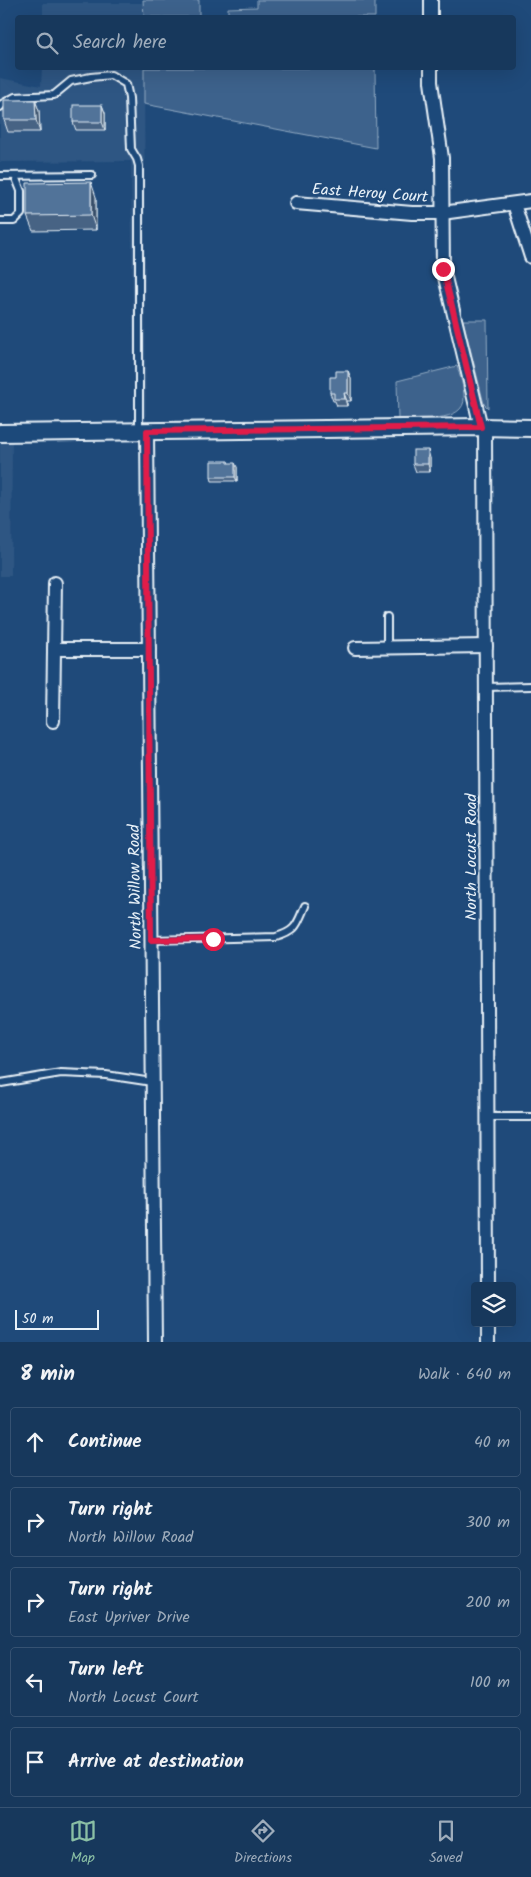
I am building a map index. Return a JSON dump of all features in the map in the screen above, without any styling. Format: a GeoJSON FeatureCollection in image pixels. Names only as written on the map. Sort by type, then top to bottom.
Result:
{"type":"FeatureCollection","features":[{"type":"Feature","properties":{"kind":"street"},"geometry":{"type":"LineString","coordinates":[[431,0],[431,15]]}},
{"type":"Feature","properties":{"kind":"street","name":"North Locust Road"},"geometry":{"type":"LineString","coordinates":[[431,70],[442,158],[443,269],[483,427],[486,646],[488,1282]]}},
{"type":"Feature","properties":{"kind":"street","name":"East Heroy Court"},"geometry":{"type":"LineString","coordinates":[[296,203],[412,213],[442,213],[531,201]]}},
{"type":"Feature","properties":{"kind":"street"},"geometry":{"type":"LineString","coordinates":[[514,204],[531,257]]}},
{"type":"Feature","properties":{"kind":"street"},"geometry":{"type":"LineString","coordinates":[[0,433],[531,428]]}},
{"type":"Feature","properties":{"kind":"street","name":"North Willow Road"},"geometry":{"type":"LineString","coordinates":[[143,431],[148,648],[155,1342]]}},
{"type":"Feature","properties":{"kind":"street"},"geometry":{"type":"LineString","coordinates":[[54,721],[55,583]]}},
{"type":"Feature","properties":{"kind":"street"},"geometry":{"type":"LineString","coordinates":[[355,648],[486,646]]}},
{"type":"Feature","properties":{"kind":"street"},"geometry":{"type":"LineString","coordinates":[[54,649],[148,648]]}},
{"type":"Feature","properties":{"kind":"street"},"geometry":{"type":"LineString","coordinates":[[488,1327],[488,1342]]}},
{"type":"Feature","properties":{"kind":"lane"},"geometry":{"type":"LineString","coordinates":[[0,108],[2,104],[15,97],[54,95],[71,81],[91,77],[111,75],[126,84],[129,98],[131,149],[137,159],[138,166],[143,431]]}},
{"type":"Feature","properties":{"kind":"lane"},"geometry":{"type":"LineString","coordinates":[[0,176],[92,175]]}},
{"type":"Feature","properties":{"kind":"lane"},"geometry":{"type":"LineString","coordinates":[[0,221],[14,221],[21,214],[21,191],[15,176]]}},
{"type":"Feature","properties":{"kind":"lane"},"geometry":{"type":"LineString","coordinates":[[387,617],[387,647]]}},
{"type":"Feature","properties":{"kind":"lane"},"geometry":{"type":"LineString","coordinates":[[486,687],[531,686]]}},
{"type":"Feature","properties":{"kind":"lane"},"geometry":{"type":"LineString","coordinates":[[151,940],[276,937],[288,934],[295,927],[305,906]]}},
{"type":"Feature","properties":{"kind":"lane"},"geometry":{"type":"LineString","coordinates":[[1,1083],[61,1073],[106,1075],[152,1082]]}},
{"type":"Feature","properties":{"kind":"lane"},"geometry":{"type":"LineString","coordinates":[[487,1117],[531,1117]]}},
{"type":"Feature","properties":{"kind":"shaded area"},"geometry":{"type":"Polygon","coordinates":[[[143,0],[199,0],[199,15],[144,15],[143,0]]]}},
{"type":"Feature","properties":{"kind":"shaded area"},"geometry":{"type":"Polygon","coordinates":[[[257,0],[375,0],[375,15],[228,15],[228,8],[257,7],[257,0]]]}},
{"type":"Feature","properties":{"kind":"shaded area"},"geometry":{"type":"Polygon","coordinates":[[[43,3],[143,3],[144,15],[43,15],[43,3]]]}},
{"type":"Feature","properties":{"kind":"shaded area"},"geometry":{"type":"Polygon","coordinates":[[[42,70],[144,70],[146,421],[134,421],[131,161],[0,162],[0,78],[41,86],[42,70]]]}},
{"type":"Feature","properties":{"kind":"shaded area"},"geometry":{"type":"Polygon","coordinates":[[[144,70],[375,70],[376,148],[144,104],[144,70]]]}},
{"type":"Feature","properties":{"kind":"shaded area"},"geometry":{"type":"Polygon","coordinates":[[[463,320],[487,320],[488,408],[484,404],[463,320]]]}},
{"type":"Feature","properties":{"kind":"shaded area"},"geometry":{"type":"Polygon","coordinates":[[[457,366],[463,385],[464,397],[462,406],[457,412],[438,418],[398,419],[397,381],[457,366]]]}},
{"type":"Feature","properties":{"kind":"shaded area"},"geometry":{"type":"Polygon","coordinates":[[[0,441],[12,441],[11,576],[0,576],[0,441]]]}},
{"type":"Feature","properties":{"kind":"building"},"geometry":{"type":"Polygon","coordinates":[[[4,100],[35,100],[36,120],[4,120],[4,100]]]}},
{"type":"Feature","properties":{"kind":"building"},"geometry":{"type":"Polygon","coordinates":[[[73,105],[102,105],[102,122],[73,122],[73,105]]]}},
{"type":"Feature","properties":{"kind":"building"},"geometry":{"type":"Polygon","coordinates":[[[91,182],[91,215],[27,216],[27,183],[91,182]]]}},
{"type":"Feature","properties":{"kind":"building"},"geometry":{"type":"Polygon","coordinates":[[[336,371],[348,371],[348,393],[344,393],[345,399],[334,399],[334,393],[330,393],[330,377],[336,377],[336,371]]]}},
{"type":"Feature","properties":{"kind":"building"},"geometry":{"type":"Polygon","coordinates":[[[413,450],[428,450],[428,464],[413,464],[413,450]]]}},
{"type":"Feature","properties":{"kind":"building"},"geometry":{"type":"Polygon","coordinates":[[[211,461],[235,463],[235,477],[211,477],[211,461]]]}},
{"type":"Feature","properties":{"kind":"route"},"geometry":{"type":"LineString","coordinates":[[213,939],[151,940],[147,431],[481,427],[443,269]]}}]}
